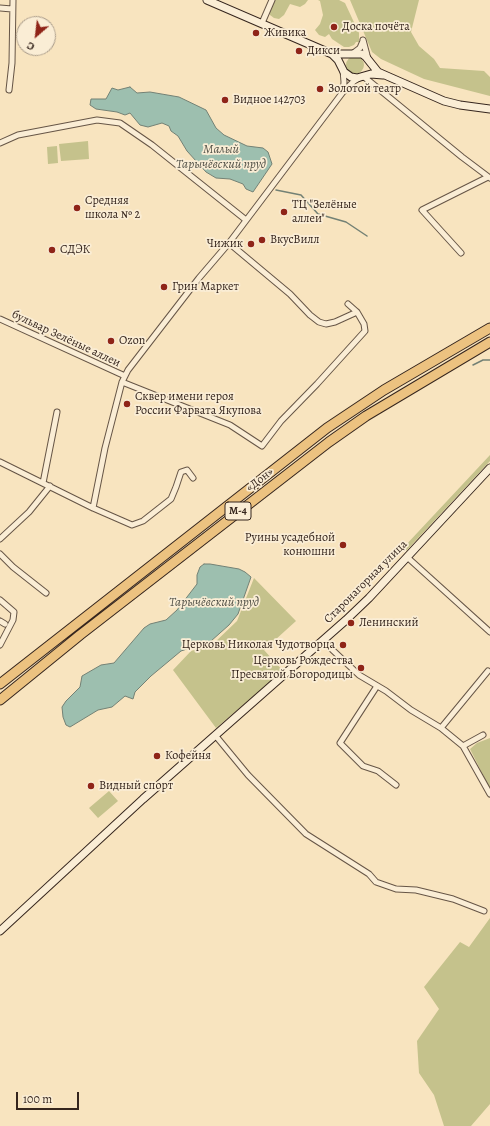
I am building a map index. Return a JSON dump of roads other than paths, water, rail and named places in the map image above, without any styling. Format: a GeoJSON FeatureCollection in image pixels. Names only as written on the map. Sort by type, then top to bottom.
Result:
{"type":"FeatureCollection","features":[{"type":"Feature","properties":{"kind":"highway","name":"«Дон»"},"geometry":{"type":"LineString","coordinates":[[0,684],[327,428],[384,390],[490,328]]}},
{"type":"Feature","properties":{"kind":"highway","name":"«Дон»"},"geometry":{"type":"LineString","coordinates":[[0,700],[80,635],[329,442],[366,416],[490,342]]}},
{"type":"Feature","properties":{"kind":"main road"},"geometry":{"type":"LineString","coordinates":[[207,0],[332,54],[338,60],[346,74],[351,77],[378,74],[387,76]]}},
{"type":"Feature","properties":{"kind":"main road"},"geometry":{"type":"LineString","coordinates":[[332,54],[362,54],[378,72],[387,76],[452,103],[490,109]]}},
{"type":"Feature","properties":{"kind":"main road"},"geometry":{"type":"LineString","coordinates":[[342,69],[345,58],[352,54]]}},
{"type":"Feature","properties":{"kind":"main road"},"geometry":{"type":"LineString","coordinates":[[362,76],[369,69],[368,60]]}},
{"type":"Feature","properties":{"kind":"main road","name":"Старонагорная улица"},"geometry":{"type":"LineString","coordinates":[[0,931],[143,799],[364,602],[490,468]]}},
{"type":"Feature","properties":{"kind":"street"},"geometry":{"type":"LineString","coordinates":[[9,90],[12,63],[13,0]]}},
{"type":"Feature","properties":{"kind":"street"},"geometry":{"type":"LineString","coordinates":[[262,23],[272,0]]}},
{"type":"Feature","properties":{"kind":"street"},"geometry":{"type":"LineString","coordinates":[[0,8],[12,9]]}},
{"type":"Feature","properties":{"kind":"street"},"geometry":{"type":"LineString","coordinates":[[352,54],[360,48],[363,40],[368,60]]}},
{"type":"Feature","properties":{"kind":"street"},"geometry":{"type":"LineString","coordinates":[[342,69],[344,82],[343,92]]}},
{"type":"Feature","properties":{"kind":"street"},"geometry":{"type":"LineString","coordinates":[[93,508],[105,448],[122,382],[125,376],[194,284],[229,244],[343,92],[354,81],[362,76],[489,178],[422,210],[461,254]]}},
{"type":"Feature","properties":{"kind":"street"},"geometry":{"type":"LineString","coordinates":[[0,143],[18,135],[97,120],[120,123],[152,145],[246,220]]}},
{"type":"Feature","properties":{"kind":"street"},"geometry":{"type":"LineString","coordinates":[[229,244],[290,294],[310,315],[319,322],[326,324],[335,322],[357,312]]}},
{"type":"Feature","properties":{"kind":"street"},"geometry":{"type":"LineString","coordinates":[[122,382],[230,425],[262,446],[281,421],[365,331],[364,324],[357,312],[348,304]]}},
{"type":"Feature","properties":{"kind":"street","name":"бульвар Зелёные аллеи"},"geometry":{"type":"LineString","coordinates":[[0,319],[125,376]]}},
{"type":"Feature","properties":{"kind":"street"},"geometry":{"type":"LineString","coordinates":[[43,483],[57,412]]}},
{"type":"Feature","properties":{"kind":"street"},"geometry":{"type":"LineString","coordinates":[[0,462],[93,508],[132,525],[143,521],[171,499],[181,472],[187,470],[193,478]]}},
{"type":"Feature","properties":{"kind":"street"},"geometry":{"type":"LineString","coordinates":[[0,539],[29,512],[50,486]]}},
{"type":"Feature","properties":{"kind":"street"},"geometry":{"type":"LineString","coordinates":[[0,554],[13,567],[46,593]]}},
{"type":"Feature","properties":{"kind":"street"},"geometry":{"type":"LineString","coordinates":[[407,557],[490,632]]}},
{"type":"Feature","properties":{"kind":"street"},"geometry":{"type":"LineString","coordinates":[[0,600],[14,612],[13,620],[0,645]]}},
{"type":"Feature","properties":{"kind":"street"},"geometry":{"type":"LineString","coordinates":[[322,641],[359,675],[386,691],[411,710],[441,728],[463,746],[490,794]]}},
{"type":"Feature","properties":{"kind":"street"},"geometry":{"type":"LineString","coordinates":[[441,728],[488,671]]}},
{"type":"Feature","properties":{"kind":"street"},"geometry":{"type":"LineString","coordinates":[[377,686],[340,743],[363,766],[378,771],[396,785]]}},
{"type":"Feature","properties":{"kind":"street"},"geometry":{"type":"LineString","coordinates":[[215,735],[248,775],[306,834],[369,874],[376,882],[396,889],[416,890],[453,899],[484,911]]}},
{"type":"Feature","properties":{"kind":"street"},"geometry":{"type":"LineString","coordinates":[[463,746],[483,735]]}},
{"type":"Feature","properties":{"kind":"water","name":"Малый Тарычёвский пруд"},"geometry":{"type":"Polygon","coordinates":[[[130,87],[137,93],[150,92],[179,97],[206,110],[216,128],[224,135],[247,146],[263,148],[268,152],[272,164],[253,192],[246,189],[243,184],[230,179],[216,178],[206,172],[187,151],[178,136],[171,131],[169,126],[162,123],[148,127],[140,125],[130,113],[125,115],[117,112],[96,109],[90,105],[91,99],[106,99],[112,88],[118,90],[130,87]]]}},
{"type":"Feature","properties":{"kind":"water","name":"Тарычёвский пруд"},"geometry":{"type":"Polygon","coordinates":[[[204,564],[239,569],[251,577],[238,614],[229,625],[211,641],[181,651],[151,676],[135,692],[133,699],[125,696],[112,707],[98,710],[70,727],[66,725],[62,707],[80,687],[82,676],[101,665],[114,663],[144,628],[150,624],[166,620],[177,610],[197,584],[197,575],[200,567],[204,564]]]}},
{"type":"Feature","properties":{"kind":"waterway"},"geometry":{"type":"LineString","coordinates":[[276,190],[301,195],[318,214],[346,222],[367,236]]}},
{"type":"Feature","properties":{"kind":"waterway"},"geometry":{"type":"LineString","coordinates":[[473,365],[483,360],[490,360]]}},
{"type":"Feature","properties":{"kind":"place","name":"Доска почёта"},"geometry":{"type":"Point","coordinates":[334,27]}},
{"type":"Feature","properties":{"kind":"place","name":"Живика"},"geometry":{"type":"Point","coordinates":[256,33]}},
{"type":"Feature","properties":{"kind":"place","name":"Дикси"},"geometry":{"type":"Point","coordinates":[299,51]}},
{"type":"Feature","properties":{"kind":"place","name":"Золотой театр"},"geometry":{"type":"Point","coordinates":[320,89]}},
{"type":"Feature","properties":{"kind":"place","name":"Видное 142703"},"geometry":{"type":"Point","coordinates":[225,100]}},
{"type":"Feature","properties":{"kind":"place","name":"Средняя школа № 2"},"geometry":{"type":"Point","coordinates":[77,208]}},
{"type":"Feature","properties":{"kind":"place","name":"ТЦ \"Зелёные аллеи\""},"geometry":{"type":"Point","coordinates":[284,212]}},
{"type":"Feature","properties":{"kind":"place","name":"ВкусВилл"},"geometry":{"type":"Point","coordinates":[262,240]}},
{"type":"Feature","properties":{"kind":"place","name":"Чижик"},"geometry":{"type":"Point","coordinates":[251,244]}},
{"type":"Feature","properties":{"kind":"place","name":"СДЭК"},"geometry":{"type":"Point","coordinates":[52,250]}},
{"type":"Feature","properties":{"kind":"place","name":"Грин Маркет"},"geometry":{"type":"Point","coordinates":[164,287]}},
{"type":"Feature","properties":{"kind":"place","name":"Ozon"},"geometry":{"type":"Point","coordinates":[111,341]}},
{"type":"Feature","properties":{"kind":"place","name":"Сквер имени героя России Фарвата Якупова"},"geometry":{"type":"Point","coordinates":[127,404]}},
{"type":"Feature","properties":{"kind":"place","name":"Руины усадебной конюшни"},"geometry":{"type":"Point","coordinates":[343,545]}},
{"type":"Feature","properties":{"kind":"place","name":"Ленинский"},"geometry":{"type":"Point","coordinates":[351,623]}},
{"type":"Feature","properties":{"kind":"place","name":"Церковь Николая Чудотворца"},"geometry":{"type":"Point","coordinates":[343,645]}},
{"type":"Feature","properties":{"kind":"place","name":"Церковь Рождества Пресвятой Богородицы"},"geometry":{"type":"Point","coordinates":[361,668]}},
{"type":"Feature","properties":{"kind":"place","name":"Кофейня"},"geometry":{"type":"Point","coordinates":[157,756]}},
{"type":"Feature","properties":{"kind":"place","name":"Видный спорт"},"geometry":{"type":"Point","coordinates":[91,786]}}]}
